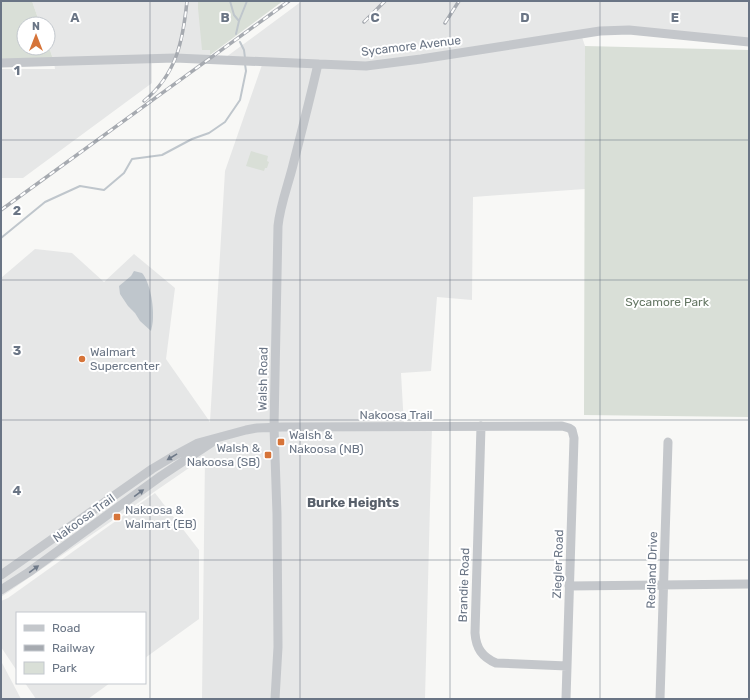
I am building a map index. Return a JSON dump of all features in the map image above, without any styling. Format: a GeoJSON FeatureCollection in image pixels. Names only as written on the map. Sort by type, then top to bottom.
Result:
{"type":"FeatureCollection","features":[{"type":"Feature","properties":{"kind":"street","name":"Sycamore Avenue"},"geometry":{"type":"LineString","coordinates":[[1,63],[175,58],[366,66],[421,59],[600,31],[629,30],[749,42]]}},
{"type":"Feature","properties":{"kind":"street","name":"Walsh Road"},"geometry":{"type":"LineString","coordinates":[[275,699],[278,640],[277,514],[274,427],[279,210],[307,112],[318,64]]}},
{"type":"Feature","properties":{"kind":"street","name":"Brandie Road"},"geometry":{"type":"LineString","coordinates":[[481,426],[475,633],[476,644],[485,658],[496,663],[567,666]]}},
{"type":"Feature","properties":{"kind":"street","name":"Nakoosa Trail"},"geometry":{"type":"LineString","coordinates":[[1,575],[152,469],[189,447],[198,443],[246,430],[274,427],[562,426],[572,430]]}},
{"type":"Feature","properties":{"kind":"street","name":"Ziegler Road"},"geometry":{"type":"LineString","coordinates":[[566,699],[574,438],[572,430]]}},
{"type":"Feature","properties":{"kind":"street","name":"Nakoosa Trail"},"geometry":{"type":"LineString","coordinates":[[1,590],[14,583],[174,467],[202,448],[221,438]]}},
{"type":"Feature","properties":{"kind":"street","name":"Redland Drive"},"geometry":{"type":"LineString","coordinates":[[660,699],[668,442]]}},
{"type":"Feature","properties":{"kind":"street"},"geometry":{"type":"LineString","coordinates":[[569,586],[749,584]]}},
{"type":"Feature","properties":{"kind":"shaded area"},"geometry":{"type":"Polygon","coordinates":[[[32,1],[211,1],[210,55],[152,56],[152,83],[23,178],[1,178],[1,69],[55,69],[52,56],[56,56],[56,16],[37,16],[32,1]]]}},
{"type":"Feature","properties":{"kind":"shaded area"},"geometry":{"type":"Polygon","coordinates":[[[302,1],[749,1],[749,42],[629,30],[581,34],[585,46],[585,189],[473,197],[472,300],[437,297],[431,371],[401,373],[404,426],[432,427],[425,699],[202,699],[205,457],[1,597],[1,278],[35,249],[72,253],[104,282],[134,254],[175,288],[166,359],[210,422],[225,171],[263,62],[222,60],[302,1]]]}},
{"type":"Feature","properties":{"kind":"shaded area"},"geometry":{"type":"Polygon","coordinates":[[[134,271],[142,273],[149,288],[153,313],[151,331],[140,321],[120,294],[119,286],[131,276],[134,271]]]}},
{"type":"Feature","properties":{"kind":"shaded area"},"geometry":{"type":"Polygon","coordinates":[[[155,493],[199,550],[199,619],[146,657],[146,612],[16,612],[16,670],[1,647],[1,601],[8,598],[155,493]]]}},
{"type":"Feature","properties":{"kind":"shaded area"},"geometry":{"type":"Polygon","coordinates":[[[1,661],[21,699],[1,699],[1,661]]]}},
{"type":"Feature","properties":{"kind":"shaded area"},"geometry":{"type":"Polygon","coordinates":[[[26,684],[109,684],[88,699],[36,699],[26,684]]]}},
{"type":"Feature","properties":{"kind":"green space"},"geometry":{"type":"Polygon","coordinates":[[[1,1],[32,1],[37,16],[16,16],[16,56],[52,56],[54,62],[1,61],[1,1]]]}},
{"type":"Feature","properties":{"kind":"green space"},"geometry":{"type":"Polygon","coordinates":[[[198,1],[283,1],[210,55],[210,50],[202,50],[198,1]]]}},
{"type":"Feature","properties":{"kind":"green space","name":"Sycamore Park"},"geometry":{"type":"Polygon","coordinates":[[[585,46],[749,50],[749,417],[584,415],[585,46]]]}},
{"type":"Feature","properties":{"kind":"green space"},"geometry":{"type":"Polygon","coordinates":[[[251,151],[268,156],[267,161],[269,162],[264,171],[246,166],[251,151]]]}},
{"type":"Feature","properties":{"kind":"waterway"},"geometry":{"type":"LineString","coordinates":[[230,1],[234,15],[239,21]]}},
{"type":"Feature","properties":{"kind":"waterway"},"geometry":{"type":"LineString","coordinates":[[236,34],[239,21],[247,1]]}},
{"type":"Feature","properties":{"kind":"waterway"},"geometry":{"type":"LineString","coordinates":[[240,42],[244,50],[245,58]]}},
{"type":"Feature","properties":{"kind":"waterway"},"geometry":{"type":"LineString","coordinates":[[1,238],[45,202],[80,186],[104,190],[124,173],[132,159],[162,155],[192,139],[209,133],[225,122],[240,100],[246,71],[245,64]]}},
{"type":"Feature","properties":{"kind":"railway"},"geometry":{"type":"LineString","coordinates":[[144,101],[155,91],[171,68],[180,43],[187,1]]}},
{"type":"Feature","properties":{"kind":"railway"},"geometry":{"type":"LineString","coordinates":[[1,210],[289,1]]}},
{"type":"Feature","properties":{"kind":"railway"},"geometry":{"type":"LineString","coordinates":[[364,22],[385,1]]}},
{"type":"Feature","properties":{"kind":"railway"},"geometry":{"type":"LineString","coordinates":[[445,23],[459,1]]}},
{"type":"Feature","properties":{"kind":"place","name":"Walmart Supercenter"},"geometry":{"type":"Point","coordinates":[82,359]}},
{"type":"Feature","properties":{"kind":"place","name":"Walsh & Nakoosa (NB)"},"geometry":{"type":"Point","coordinates":[281,442]}},
{"type":"Feature","properties":{"kind":"place","name":"Walsh & Nakoosa (SB)"},"geometry":{"type":"Point","coordinates":[268,455]}},
{"type":"Feature","properties":{"kind":"place","name":"Nakoosa & Walmart (EB)"},"geometry":{"type":"Point","coordinates":[117,517]}},
{"type":"Feature","properties":{"kind":"district","name":"Burke Heights"},"geometry":{"type":"Point","coordinates":[353,502]}}]}
